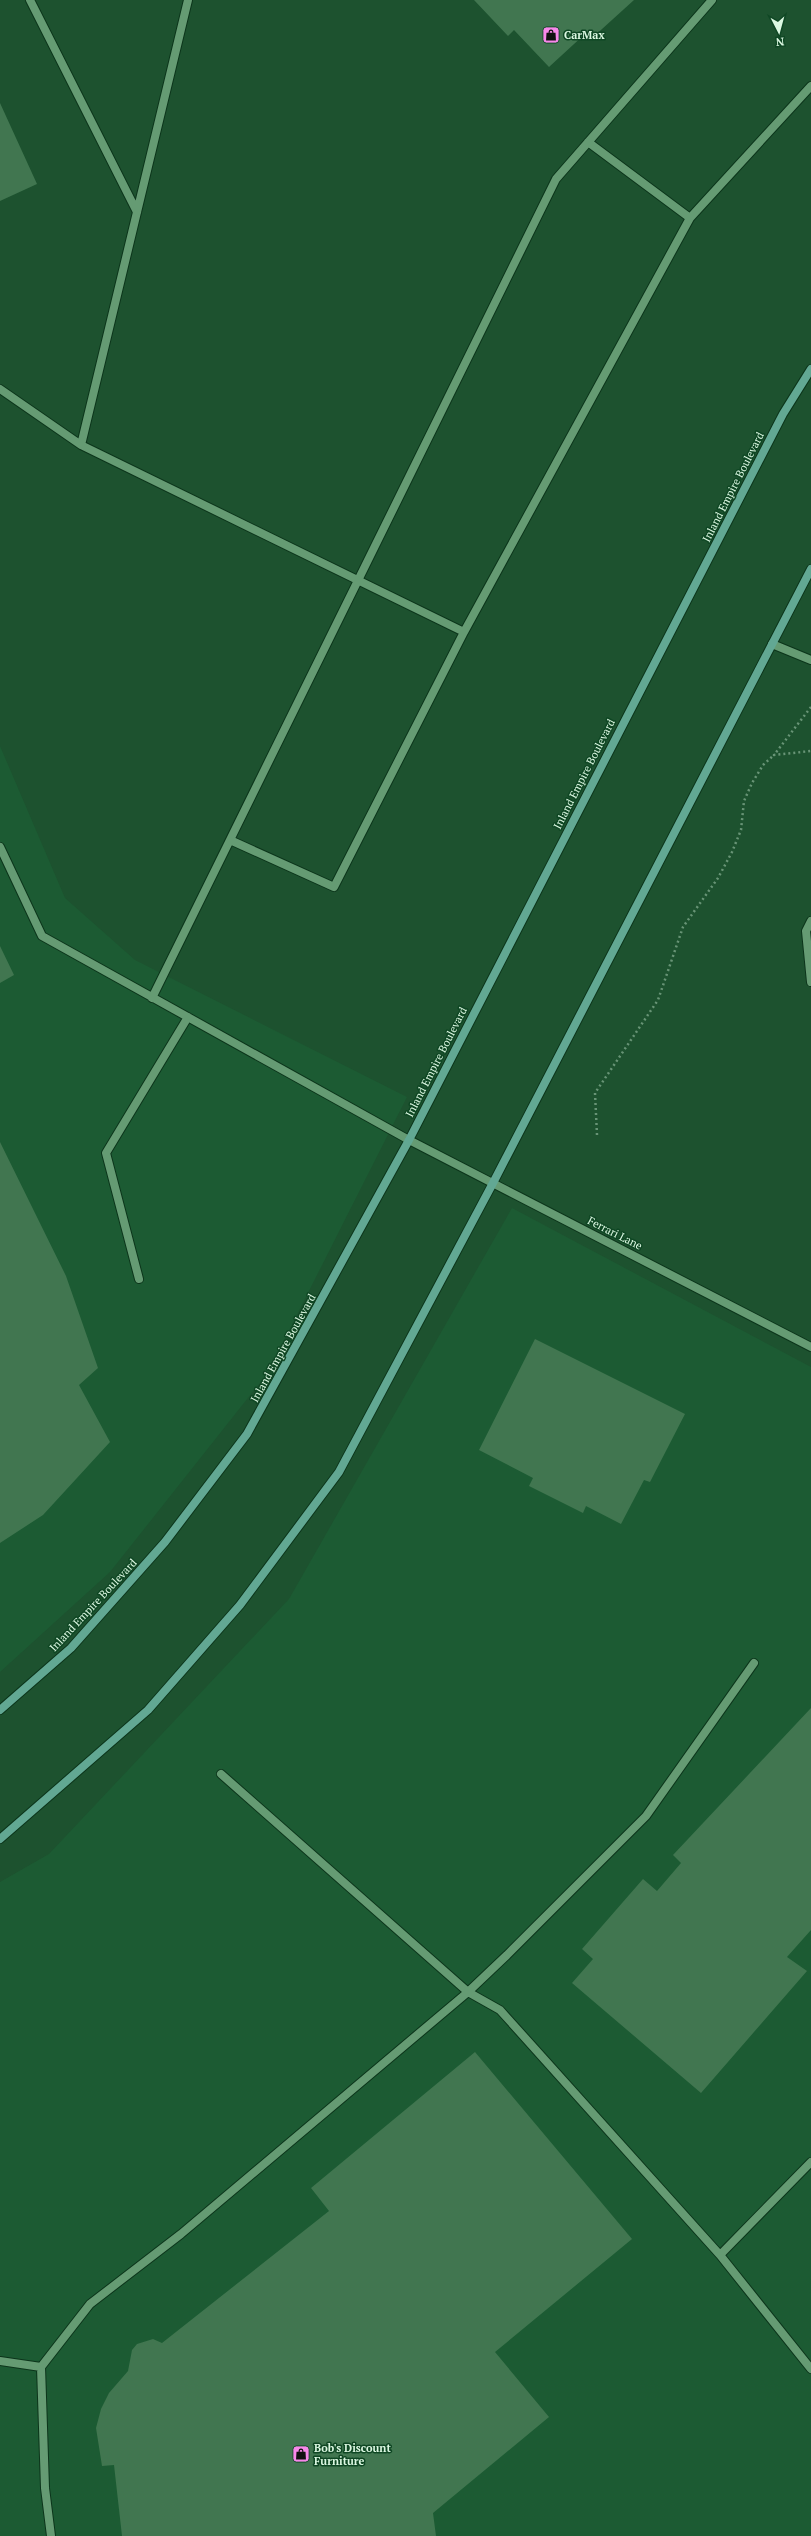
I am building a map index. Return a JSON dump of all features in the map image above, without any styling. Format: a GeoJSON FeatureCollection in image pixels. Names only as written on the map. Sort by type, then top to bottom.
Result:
{"type":"FeatureCollection","features":[{"type":"Feature","properties":{"kind":"main road","name":"Inland Empire Boulevard"},"geometry":{"type":"LineString","coordinates":[[0,1710],[71,1648],[165,1542],[247,1434],[409,1140],[782,414],[811,369]]}},
{"type":"Feature","properties":{"kind":"main road"},"geometry":{"type":"LineString","coordinates":[[0,1839],[148,1710],[240,1605],[339,1472],[493,1183],[811,569]]}},
{"type":"Feature","properties":{"kind":"street"},"geometry":{"type":"LineString","coordinates":[[30,0],[137,212]]}},
{"type":"Feature","properties":{"kind":"street"},"geometry":{"type":"LineString","coordinates":[[81,445],[188,0]]}},
{"type":"Feature","properties":{"kind":"street"},"geometry":{"type":"LineString","coordinates":[[152,998],[360,581],[556,179],[712,0]]}},
{"type":"Feature","properties":{"kind":"street"},"geometry":{"type":"LineString","coordinates":[[230,840],[334,887],[464,632],[690,218],[811,86]]}},
{"type":"Feature","properties":{"kind":"street"},"geometry":{"type":"LineString","coordinates":[[588,142],[690,218]]}},
{"type":"Feature","properties":{"kind":"street"},"geometry":{"type":"LineString","coordinates":[[0,389],[81,445],[464,632]]}},
{"type":"Feature","properties":{"kind":"street"},"geometry":{"type":"LineString","coordinates":[[772,644],[811,660]]}},
{"type":"Feature","properties":{"kind":"street","name":"Ferrari Lane"},"geometry":{"type":"LineString","coordinates":[[0,847],[42,936],[409,1140],[811,1347]]}},
{"type":"Feature","properties":{"kind":"street"},"geometry":{"type":"LineString","coordinates":[[811,921],[806,931],[811,982]]}},
{"type":"Feature","properties":{"kind":"street"},"geometry":{"type":"LineString","coordinates":[[139,1279],[106,1153],[188,1017]]}},
{"type":"Feature","properties":{"kind":"street"},"geometry":{"type":"LineString","coordinates":[[51,2536],[45,2488],[41,2366],[90,2304],[181,2234],[468,1992],[507,1955],[646,1816],[754,1663]]}},
{"type":"Feature","properties":{"kind":"street"},"geometry":{"type":"LineString","coordinates":[[221,1774],[468,1992],[500,2010],[720,2255],[811,2369]]}},
{"type":"Feature","properties":{"kind":"street"},"geometry":{"type":"LineString","coordinates":[[720,2255],[811,2162]]}},
{"type":"Feature","properties":{"kind":"street"},"geometry":{"type":"LineString","coordinates":[[0,2361],[41,2366]]}},
{"type":"Feature","properties":{"kind":"path"},"geometry":{"type":"LineString","coordinates":[[597,1135],[595,1093],[658,1000],[683,927],[718,878],[732,852],[741,830],[744,801],[752,783],[763,765],[774,755],[811,706]]}},
{"type":"Feature","properties":{"kind":"path"},"geometry":{"type":"LineString","coordinates":[[774,755],[811,751]]}},
{"type":"Feature","properties":{"kind":"shaded area"},"geometry":{"type":"Polygon","coordinates":[[[0,746],[65,898],[135,960],[407,1097],[267,1374],[110,1572],[0,1672],[0,746]]]}},
{"type":"Feature","properties":{"kind":"shaded area"},"geometry":{"type":"Polygon","coordinates":[[[512,1208],[811,1367],[811,2536],[0,2536],[0,1882],[49,1854],[289,1599],[512,1208]]]}},
{"type":"Feature","properties":{"kind":"building","name":"CarMax"},"geometry":{"type":"Polygon","coordinates":[[[474,0],[634,0],[591,39],[586,33],[549,67],[514,30],[508,36],[474,0]]]}},
{"type":"Feature","properties":{"kind":"building"},"geometry":{"type":"Polygon","coordinates":[[[0,103],[37,184],[0,201],[0,103]]]}},
{"type":"Feature","properties":{"kind":"building"},"geometry":{"type":"Polygon","coordinates":[[[0,946],[14,975],[0,983],[0,946]]]}},
{"type":"Feature","properties":{"kind":"building"},"geometry":{"type":"Polygon","coordinates":[[[0,1142],[66,1276],[98,1368],[79,1385],[110,1442],[43,1515],[0,1543],[0,1142]]]}},
{"type":"Feature","properties":{"kind":"building"},"geometry":{"type":"Polygon","coordinates":[[[535,1339],[685,1414],[650,1482],[644,1480],[621,1524],[586,1506],[583,1513],[529,1486],[533,1478],[479,1450],[535,1339]]]}},
{"type":"Feature","properties":{"kind":"building"},"geometry":{"type":"Polygon","coordinates":[[[811,1708],[811,1930],[787,1957],[807,1971],[701,2093],[572,1983],[593,1959],[582,1949],[643,1879],[657,1891],[681,1863],[673,1855],[811,1708]]]}},
{"type":"Feature","properties":{"kind":"building"},"geometry":{"type":"Polygon","coordinates":[[[475,2052],[632,2239],[495,2352],[549,2417],[433,2513],[436,2536],[122,2536],[114,2465],[102,2466],[96,2428],[101,2409],[109,2393],[128,2371],[132,2350],[137,2344],[153,2339],[162,2343],[329,2211],[311,2188],[475,2052]]]}},
{"type":"Feature","properties":{"kind":"place","name":"CarMax"},"geometry":{"type":"Point","coordinates":[551,35]}},
{"type":"Feature","properties":{"kind":"place","name":"Bob's Discount Furniture"},"geometry":{"type":"Point","coordinates":[301,2454]}}]}
